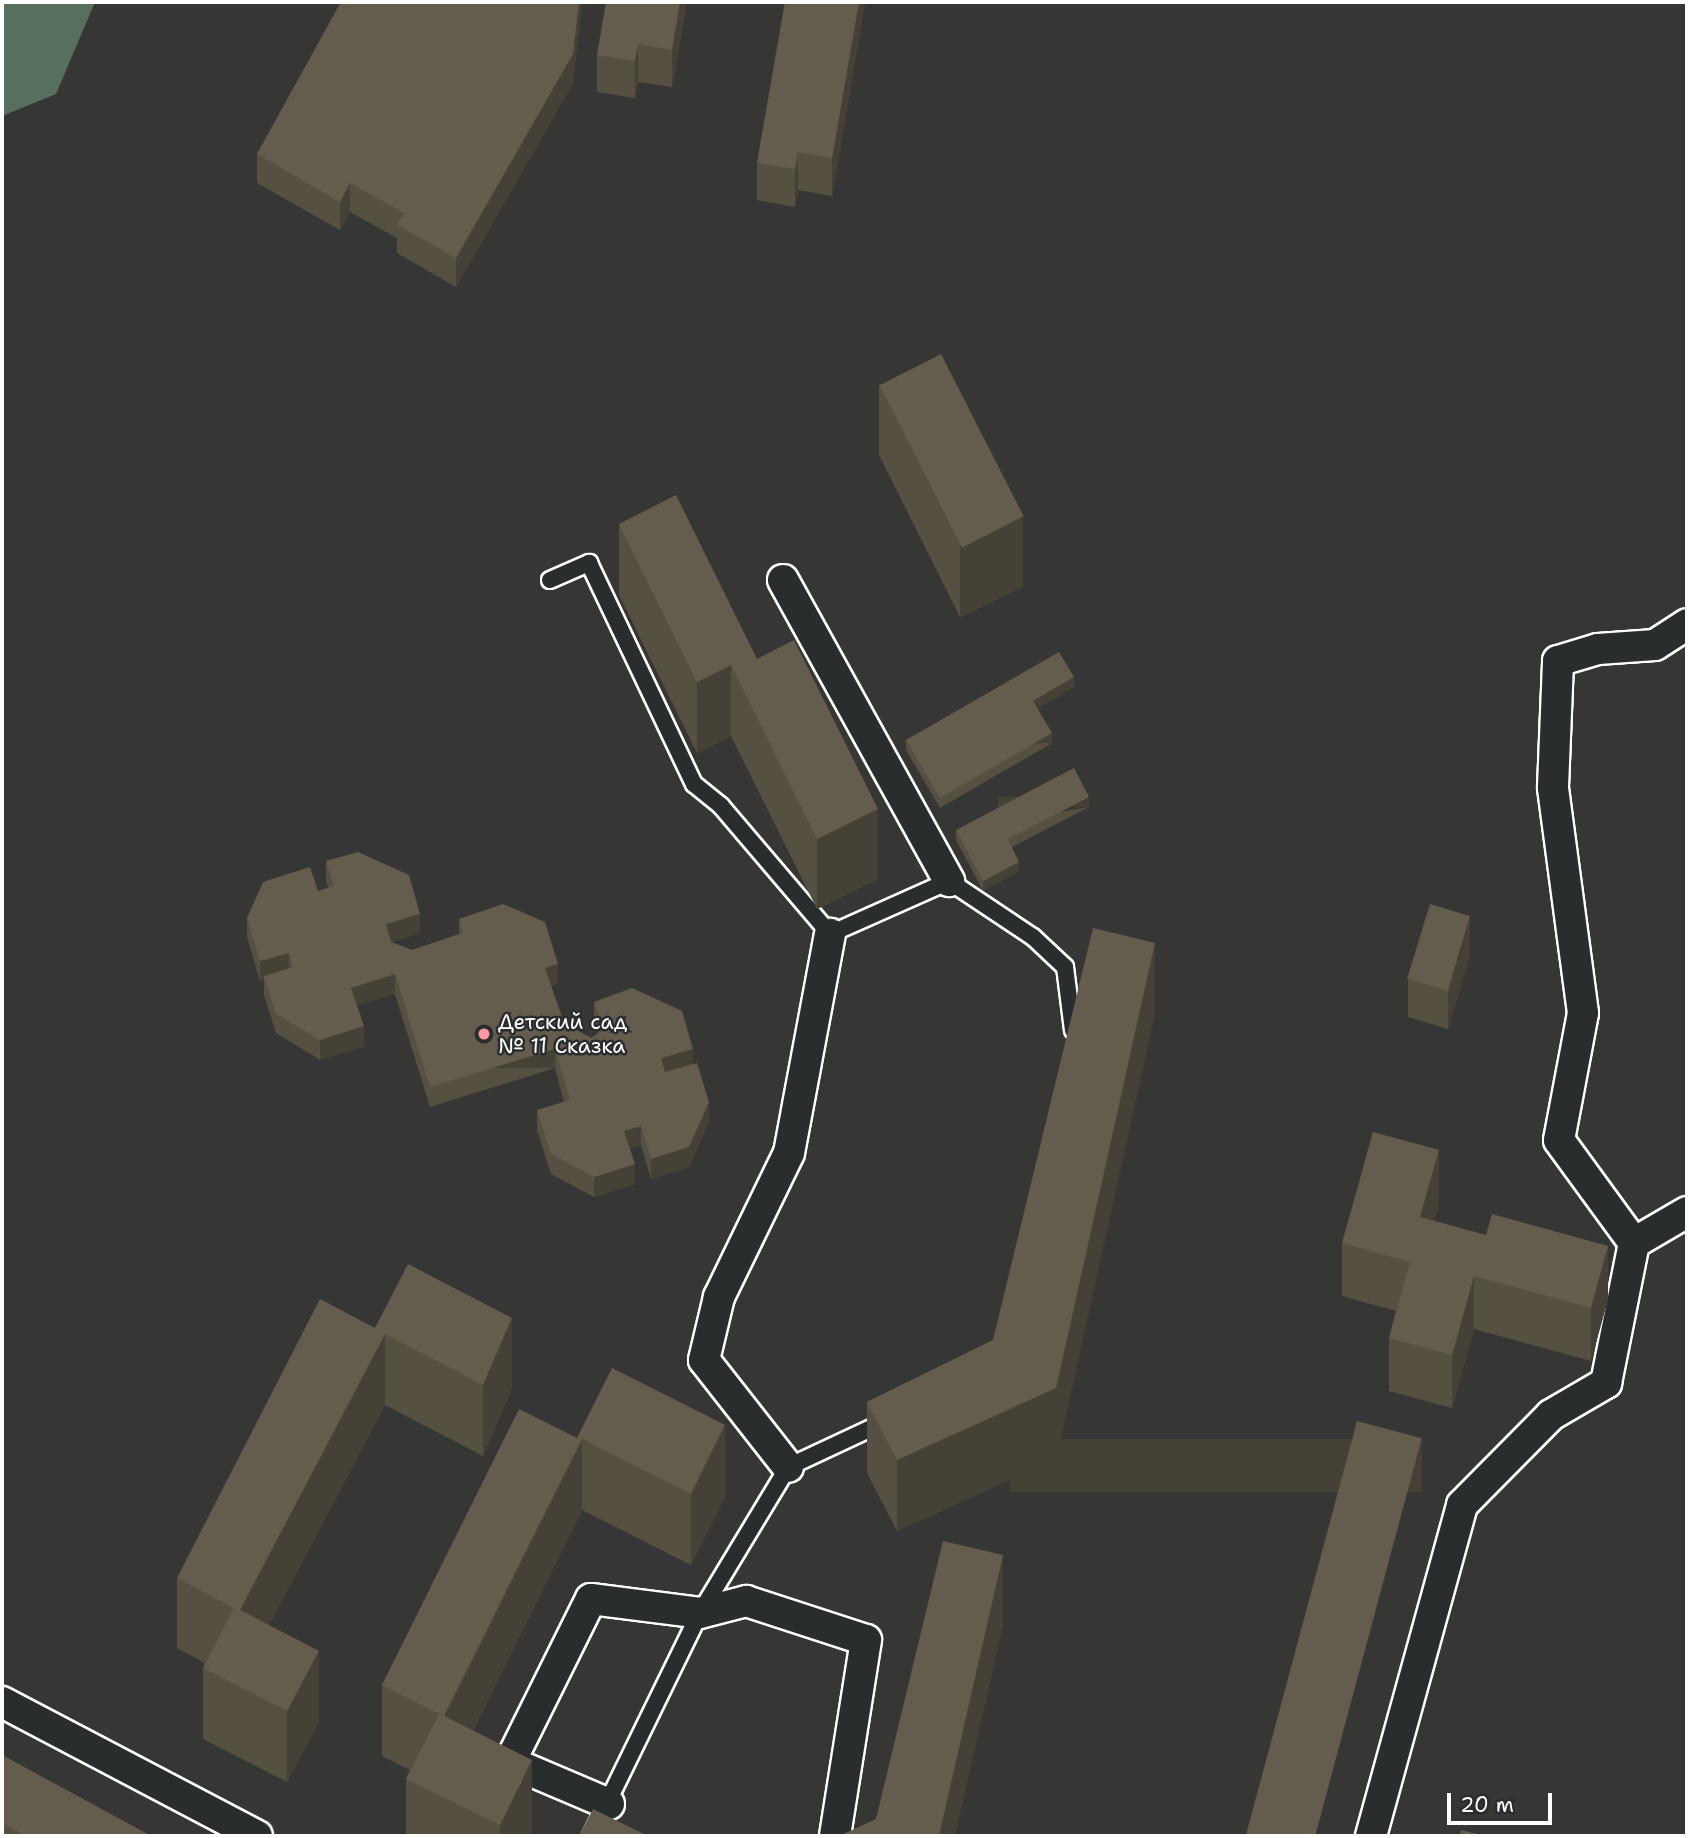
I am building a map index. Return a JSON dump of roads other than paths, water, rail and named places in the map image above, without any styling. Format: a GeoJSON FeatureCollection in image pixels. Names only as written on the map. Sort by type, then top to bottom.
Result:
{"type":"FeatureCollection","features":[{"type":"Feature","properties":{"kind":"street"},"geometry":{"type":"LineString","coordinates":[[783,580],[949,881]]}},
{"type":"Feature","properties":{"kind":"street"},"geometry":{"type":"LineString","coordinates":[[1371,1836],[1462,1505],[1550,1415],[1606,1383],[1634,1243],[1559,1140],[1583,1013],[1553,788],[1558,661],[1598,649],[1655,645],[1687,624]]}},
{"type":"Feature","properties":{"kind":"street"},"geometry":{"type":"LineString","coordinates":[[788,1467],[704,1360],[719,1297],[789,1153],[830,934]]}},
{"type":"Feature","properties":{"kind":"street"},"geometry":{"type":"LineString","coordinates":[[1634,1243],[1687,1212]]}},
{"type":"Feature","properties":{"kind":"street"},"geometry":{"type":"LineString","coordinates":[[609,1804],[510,1762],[591,1599],[700,1613],[746,1601],[866,1640],[835,1836]]}},
{"type":"Feature","properties":{"kind":"street"},"geometry":{"type":"LineString","coordinates":[[2,1702],[257,1836]]}},
{"type":"Feature","properties":{"kind":"lane"},"geometry":{"type":"LineString","coordinates":[[550,580],[590,563],[694,784],[721,806],[830,934],[949,881],[1032,937],[1065,967],[1074,1022],[1068,1049]]}},
{"type":"Feature","properties":{"kind":"lane"},"geometry":{"type":"LineString","coordinates":[[594,1835],[700,1613],[788,1467],[908,1410]]}},
{"type":"Feature","properties":{"kind":"place","name":"Детский сад № 11 Сказка"},"geometry":{"type":"Point","coordinates":[484,1034]}}]}
